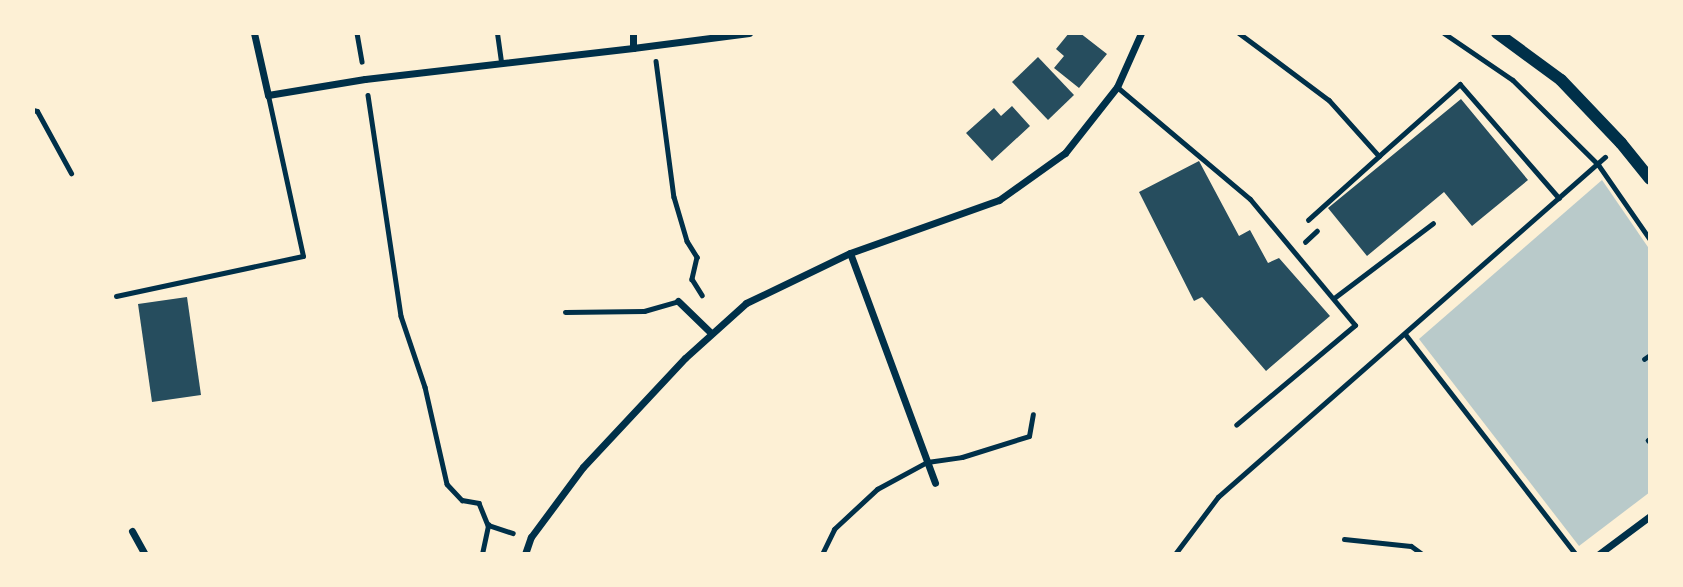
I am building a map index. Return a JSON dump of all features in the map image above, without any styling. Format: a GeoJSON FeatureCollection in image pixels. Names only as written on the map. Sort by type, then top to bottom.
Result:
{"type":"FeatureCollection","features":[{"type":"Feature","properties":{"kind":"street"},"geometry":{"type":"LineString","coordinates":[[254,33],[268,95],[365,79],[654,47],[749,33]]}},
{"type":"Feature","properties":{"kind":"street"},"geometry":{"type":"LineString","coordinates":[[633,33],[634,48]]}},
{"type":"Feature","properties":{"kind":"street"},"geometry":{"type":"LineString","coordinates":[[525,554],[531,537],[583,467],[720,324],[746,303],[850,253],[999,200],[1065,153],[1117,87],[1141,33]]}},
{"type":"Feature","properties":{"kind":"street"},"geometry":{"type":"LineString","coordinates":[[1497,33],[1560,80],[1621,143],[1650,179]]}},
{"type":"Feature","properties":{"kind":"street"},"geometry":{"type":"LineString","coordinates":[[850,253],[935,483]]}},
{"type":"Feature","properties":{"kind":"street"},"geometry":{"type":"LineString","coordinates":[[678,301],[711,333]]}},
{"type":"Feature","properties":{"kind":"street"},"geometry":{"type":"LineString","coordinates":[[1599,554],[1650,516]]}},
{"type":"Feature","properties":{"kind":"street"},"geometry":{"type":"LineString","coordinates":[[132,531],[145,554]]}},
{"type":"Feature","properties":{"kind":"lane"},"geometry":{"type":"LineString","coordinates":[[497,33],[501,63]]}},
{"type":"Feature","properties":{"kind":"lane"},"geometry":{"type":"LineString","coordinates":[[1117,87],[1250,200],[1355,325],[1236,425]]}},
{"type":"Feature","properties":{"kind":"lane"},"geometry":{"type":"LineString","coordinates":[[116,296],[303,256],[268,95]]}},
{"type":"Feature","properties":{"kind":"lane"},"geometry":{"type":"LineString","coordinates":[[33,110],[71,173]]}},
{"type":"Feature","properties":{"kind":"lane"},"geometry":{"type":"LineString","coordinates":[[1334,298],[1433,223]]}},
{"type":"Feature","properties":{"kind":"lane"},"geometry":{"type":"LineString","coordinates":[[565,312],[644,311],[663,308],[678,301]]}},
{"type":"Feature","properties":{"kind":"lane"},"geometry":{"type":"LineString","coordinates":[[822,554],[834,529],[877,489],[927,462],[961,457],[1029,436],[1033,414]]}},
{"type":"Feature","properties":{"kind":"lane"},"geometry":{"type":"LineString","coordinates":[[1344,539],[1411,546],[1422,554]]}},
{"type":"Feature","properties":{"kind":"path"},"geometry":{"type":"LineString","coordinates":[[357,33],[401,316],[425,387],[447,484],[461,500],[479,503],[488,526],[482,554]]}},
{"type":"Feature","properties":{"kind":"path"},"geometry":{"type":"LineString","coordinates":[[1239,33],[1329,100],[1379,156]]}},
{"type":"Feature","properties":{"kind":"path"},"geometry":{"type":"LineString","coordinates":[[1444,33],[1513,80],[1598,164],[1650,239]]}},
{"type":"Feature","properties":{"kind":"path"},"geometry":{"type":"LineString","coordinates":[[654,47],[674,197],[687,241],[697,257],[692,279],[720,324]]}},
{"type":"Feature","properties":{"kind":"path"},"geometry":{"type":"LineString","coordinates":[[1308,220],[1460,85],[1559,198]]}},
{"type":"Feature","properties":{"kind":"path"},"geometry":{"type":"LineString","coordinates":[[1175,554],[1218,497],[1406,335],[1621,143]]}},
{"type":"Feature","properties":{"kind":"path"},"geometry":{"type":"LineString","coordinates":[[1406,335],[1576,554]]}},
{"type":"Feature","properties":{"kind":"path"},"geometry":{"type":"LineString","coordinates":[[1644,359],[1650,355]]}},
{"type":"Feature","properties":{"kind":"path"},"geometry":{"type":"LineString","coordinates":[[488,526],[531,537]]}},
{"type":"Feature","properties":{"kind":"shaded area"},"geometry":{"type":"Polygon","coordinates":[[[1602,180],[1650,250],[1650,492],[1579,546],[1419,339],[1602,180]]]}},
{"type":"Feature","properties":{"kind":"building"},"geometry":{"type":"Polygon","coordinates":[[[1069,33],[1080,33],[1107,54],[1079,88],[1054,68],[1064,56],[1056,49],[1069,33]]]}},
{"type":"Feature","properties":{"kind":"building"},"geometry":{"type":"Polygon","coordinates":[[[1038,57],[1074,95],[1048,120],[1012,82],[1038,57]]]}},
{"type":"Feature","properties":{"kind":"building"},"geometry":{"type":"Polygon","coordinates":[[[1461,99],[1528,180],[1472,226],[1444,192],[1367,256],[1328,208],[1461,99]]]}},
{"type":"Feature","properties":{"kind":"building"},"geometry":{"type":"Polygon","coordinates":[[[1012,106],[1030,126],[992,161],[966,133],[994,108],[1001,116],[1012,106]]]}},
{"type":"Feature","properties":{"kind":"building"},"geometry":{"type":"Polygon","coordinates":[[[1199,161],[1239,236],[1250,230],[1268,263],[1279,258],[1330,316],[1266,371],[1202,297],[1194,301],[1139,192],[1199,161]]]}},
{"type":"Feature","properties":{"kind":"building"},"geometry":{"type":"Polygon","coordinates":[[[187,297],[201,395],[152,402],[138,304],[187,297]]]}}]}
